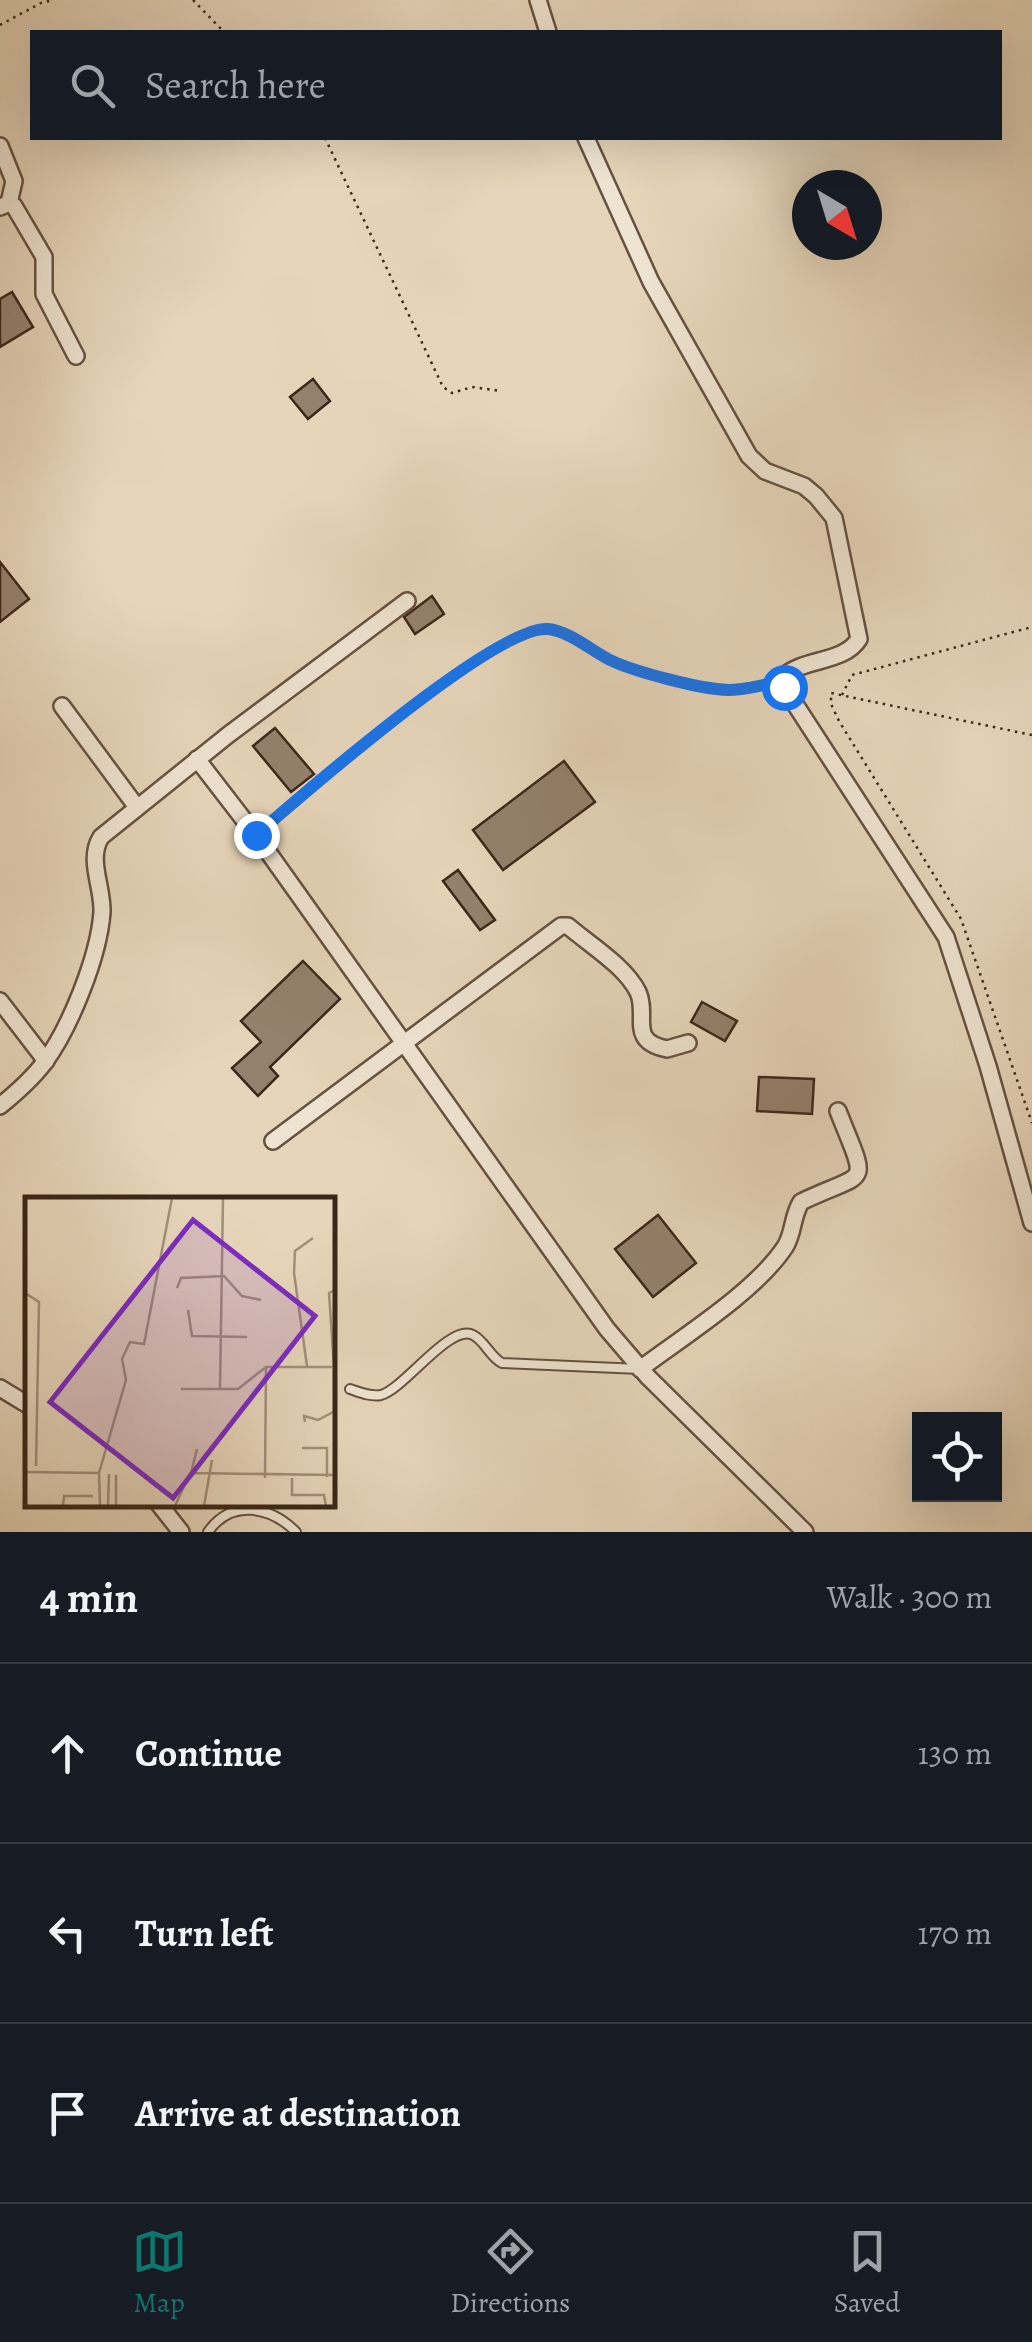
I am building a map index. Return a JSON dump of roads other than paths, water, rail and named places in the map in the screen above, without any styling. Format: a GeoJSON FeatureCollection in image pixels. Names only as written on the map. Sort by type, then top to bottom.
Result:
{"type":"FeatureCollection","features":[{"type":"Feature","properties":{"kind":"street"},"geometry":{"type":"LineString","coordinates":[[538,0],[547,30]]}},
{"type":"Feature","properties":{"kind":"street"},"geometry":{"type":"LineString","coordinates":[[587,140],[651,282],[749,456],[765,470],[804,486],[834,518],[859,639],[844,653],[796,667],[781,682],[946,937],[988,1066],[1032,1224]]}},
{"type":"Feature","properties":{"kind":"street"},"geometry":{"type":"LineString","coordinates":[[0,146],[14,181],[5,205],[42,252],[44,294],[76,356]]}},
{"type":"Feature","properties":{"kind":"street"},"geometry":{"type":"LineString","coordinates":[[0,1106],[46,1061],[89,967],[100,924],[96,844],[106,830],[407,600]]}},
{"type":"Feature","properties":{"kind":"street"},"geometry":{"type":"LineString","coordinates":[[62,706],[136,806]]}},
{"type":"Feature","properties":{"kind":"street"},"geometry":{"type":"LineString","coordinates":[[198,759],[607,1329],[640,1369],[805,1532]]}},
{"type":"Feature","properties":{"kind":"street"},"geometry":{"type":"LineString","coordinates":[[273,1141],[564,926],[634,986],[640,1000],[640,1023],[648,1041],[667,1049],[688,1043]]}},
{"type":"Feature","properties":{"kind":"street"},"geometry":{"type":"LineString","coordinates":[[0,1002],[46,1061]]}},
{"type":"Feature","properties":{"kind":"street"},"geometry":{"type":"LineString","coordinates":[[640,1369],[774,1262],[789,1239],[800,1202],[857,1177],[860,1167],[838,1112]]}},
{"type":"Feature","properties":{"kind":"street"},"geometry":{"type":"LineString","coordinates":[[0,1388],[25,1403]]}},
{"type":"Feature","properties":{"kind":"street"},"geometry":{"type":"LineString","coordinates":[[161,1507],[181,1532]]}},
{"type":"Feature","properties":{"kind":"lane"},"geometry":{"type":"LineString","coordinates":[[350,1388],[373,1396],[388,1392],[444,1344],[466,1333],[476,1337],[502,1363],[640,1369]]}},
{"type":"Feature","properties":{"kind":"lane"},"geometry":{"type":"LineString","coordinates":[[208,1532],[220,1517],[242,1510],[276,1516],[296,1532]]}}]}
